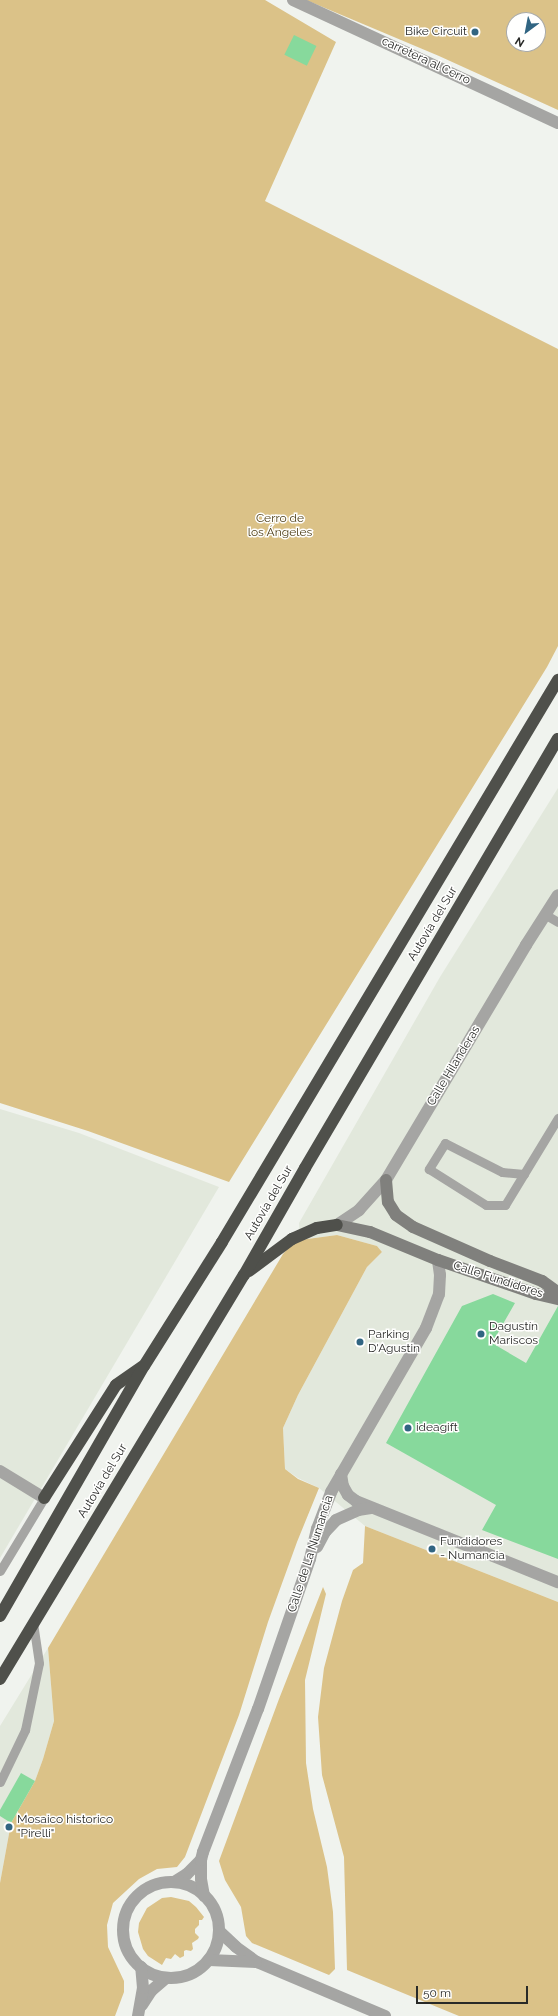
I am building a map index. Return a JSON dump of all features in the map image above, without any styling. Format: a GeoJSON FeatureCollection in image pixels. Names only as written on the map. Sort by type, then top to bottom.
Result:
{"type":"FeatureCollection","features":[{"type":"Feature","properties":{"kind":"highway"},"geometry":{"type":"LineString","coordinates":[[551,692],[558,673]]}},
{"type":"Feature","properties":{"kind":"highway","name":"Autovía del Sur"},"geometry":{"type":"LineString","coordinates":[[0,1616],[144,1366],[222,1242],[558,680]]}},
{"type":"Feature","properties":{"kind":"highway","name":"Autovía del Sur"},"geometry":{"type":"LineString","coordinates":[[0,1679],[33,1622],[244,1275],[309,1161],[558,739]]}},
{"type":"Feature","properties":{"kind":"highway"},"geometry":{"type":"LineString","coordinates":[[244,1275],[292,1239],[317,1228],[336,1225]]}},
{"type":"Feature","properties":{"kind":"highway"},"geometry":{"type":"LineString","coordinates":[[44,1498],[116,1385],[144,1366]]}},
{"type":"Feature","properties":{"kind":"street","name":"carretera al Cerro"},"geometry":{"type":"LineString","coordinates":[[293,0],[558,123]]}},
{"type":"Feature","properties":{"kind":"street","name":"Calle Hilanderas"},"geometry":{"type":"LineString","coordinates":[[336,1225],[359,1210],[386,1180],[526,945],[558,895]]}},
{"type":"Feature","properties":{"kind":"street","name":"Calle Fundidores"},"geometry":{"type":"LineString","coordinates":[[386,1180],[388,1202],[396,1215],[413,1228],[452,1243],[490,1261],[542,1281],[558,1292]]}},
{"type":"Feature","properties":{"kind":"street","name":"Calle Fundidores"},"geometry":{"type":"LineString","coordinates":[[336,1225],[370,1232],[438,1260],[536,1294],[558,1299]]}},
{"type":"Feature","properties":{"kind":"street","name":"Calle Fundidores"},"geometry":{"type":"LineString","coordinates":[[438,1260],[446,1245],[452,1243]]}},
{"type":"Feature","properties":{"kind":"street","name":"Calle de La Numancia"},"geometry":{"type":"LineString","coordinates":[[204,1896],[201,1879],[201,1860],[258,1710],[310,1559],[317,1529],[331,1492],[426,1328],[439,1294],[440,1275],[438,1260]]}},
{"type":"Feature","properties":{"kind":"street"},"geometry":{"type":"LineString","coordinates":[[0,1471],[44,1498]]}},
{"type":"Feature","properties":{"kind":"street"},"geometry":{"type":"LineString","coordinates":[[342,1474],[343,1486],[348,1495],[371,1508],[558,1582]]}},
{"type":"Feature","properties":{"kind":"street"},"geometry":{"type":"LineString","coordinates":[[310,1559],[325,1532],[336,1520],[358,1510],[371,1508]]}},
{"type":"Feature","properties":{"kind":"street","name":"Calle de La Numancia"},"geometry":{"type":"LineString","coordinates":[[174,1882],[187,1874],[201,1860]]}},
{"type":"Feature","properties":{"kind":"street"},"geometry":{"type":"LineString","coordinates":[[174,1882],[186,1885],[204,1896],[211,1903],[217,1916],[219,1931],[217,1946],[209,1960],[197,1971],[182,1977],[166,1978],[153,1975],[141,1967],[130,1955],[125,1940],[124,1925],[128,1909],[138,1896],[151,1887],[174,1882]]}},
{"type":"Feature","properties":{"kind":"street"},"geometry":{"type":"LineString","coordinates":[[219,1931],[236,1947],[257,1962],[385,2016]]}},
{"type":"Feature","properties":{"kind":"street"},"geometry":{"type":"LineString","coordinates":[[209,1960],[257,1962]]}},
{"type":"Feature","properties":{"kind":"street"},"geometry":{"type":"LineString","coordinates":[[139,2012],[142,1988],[141,1967]]}},
{"type":"Feature","properties":{"kind":"street"},"geometry":{"type":"LineString","coordinates":[[139,2012],[151,1991],[166,1978]]}},
{"type":"Feature","properties":{"kind":"lane"},"geometry":{"type":"LineString","coordinates":[[546,915],[558,922]]}},
{"type":"Feature","properties":{"kind":"lane"},"geometry":{"type":"LineString","coordinates":[[524,1174],[502,1172],[445,1144],[429,1169],[486,1205],[505,1205],[524,1174],[558,1118]]}},
{"type":"Feature","properties":{"kind":"lane"},"geometry":{"type":"LineString","coordinates":[[0,1571],[44,1498]]}},
{"type":"Feature","properties":{"kind":"lane"},"geometry":{"type":"LineString","coordinates":[[0,1782],[25,1730],[38,1663],[33,1622]]}},
{"type":"Feature","properties":{"kind":"shaded area"},"geometry":{"type":"Polygon","coordinates":[[[558,788],[558,1602],[365,1526],[319,1488],[298,1478],[285,1469],[283,1428],[298,1395],[367,1267],[382,1252],[377,1246],[337,1235],[300,1240],[299,1223],[440,977],[558,788]]]}},
{"type":"Feature","properties":{"kind":"shaded area"},"geometry":{"type":"Polygon","coordinates":[[[0,1109],[79,1133],[219,1187],[0,1558],[0,1109]]]}},
{"type":"Feature","properties":{"kind":"shaded area"},"geometry":{"type":"Polygon","coordinates":[[[48,1648],[54,1721],[35,1781],[11,1823],[0,1883],[0,1726],[48,1648]]]}},
{"type":"Feature","properties":{"kind":"green space","name":"Cerro de los Ángeles"},"geometry":{"type":"Polygon","coordinates":[[[0,0],[265,0],[336,42],[265,201],[558,349],[558,646],[547,667],[229,1182],[88,1131],[0,1103],[0,0]]]}},
{"type":"Feature","properties":{"kind":"green space"},"geometry":{"type":"Polygon","coordinates":[[[306,0],[558,0],[558,110],[439,56],[306,0]]]}},
{"type":"Feature","properties":{"kind":"green space"},"geometry":{"type":"Polygon","coordinates":[[[337,1235],[377,1246],[382,1252],[367,1267],[298,1395],[283,1428],[285,1469],[298,1479],[319,1488],[297,1542],[268,1622],[239,1715],[185,1857],[177,1867],[157,1869],[139,1879],[113,1903],[107,1925],[108,1947],[124,1981],[124,1992],[115,2016],[0,2016],[0,1883],[11,1823],[35,1781],[54,1721],[48,1648],[283,1254],[289,1247],[300,1240],[337,1235]]]}},
{"type":"Feature","properties":{"kind":"green space"},"geometry":{"type":"Polygon","coordinates":[[[365,1526],[558,1602],[558,2016],[459,2016],[347,1970],[344,1857],[322,1775],[318,1717],[324,1668],[342,1601],[353,1570],[363,1563],[365,1526]]]}},
{"type":"Feature","properties":{"kind":"green space"},"geometry":{"type":"Polygon","coordinates":[[[323,1587],[326,1594],[305,1680],[306,1763],[313,1809],[327,1867],[333,1912],[335,1969],[329,1975],[252,1943],[246,1936],[241,1907],[225,1880],[219,1861],[279,1699],[323,1587]]]}},
{"type":"Feature","properties":{"kind":"green space"},"geometry":{"type":"Polygon","coordinates":[[[171,1897],[189,1901],[204,1917],[202,1920],[199,1920],[199,1925],[195,1929],[195,1933],[199,1937],[192,1943],[193,1949],[191,1951],[184,1951],[184,1956],[180,1958],[175,1954],[171,1959],[166,1958],[162,1965],[148,1956],[143,1949],[138,1932],[139,1923],[147,1908],[162,1898],[171,1897]]]}},
{"type":"Feature","properties":{"kind":"building"},"geometry":{"type":"Polygon","coordinates":[[[294,35],[316,46],[307,66],[284,55],[294,35]]]}},
{"type":"Feature","properties":{"kind":"building"},"geometry":{"type":"Polygon","coordinates":[[[493,1294],[515,1303],[492,1343],[526,1363],[558,1306],[558,1559],[482,1530],[496,1505],[386,1443],[462,1306],[493,1294]]]}},
{"type":"Feature","properties":{"kind":"building"},"geometry":{"type":"Polygon","coordinates":[[[21,1773],[35,1781],[11,1823],[0,1816],[0,1810],[21,1773]]]}},
{"type":"Feature","properties":{"kind":"place","name":"Bike Circuit"},"geometry":{"type":"Point","coordinates":[475,32]}},
{"type":"Feature","properties":{"kind":"place","name":"Dagustín Mariscos"},"geometry":{"type":"Point","coordinates":[481,1334]}},
{"type":"Feature","properties":{"kind":"place","name":"Parking D'Agustin"},"geometry":{"type":"Point","coordinates":[360,1342]}},
{"type":"Feature","properties":{"kind":"place","name":"ideagift"},"geometry":{"type":"Point","coordinates":[408,1428]}},
{"type":"Feature","properties":{"kind":"place","name":"Fundidores - Numancia"},"geometry":{"type":"Point","coordinates":[432,1549]}},
{"type":"Feature","properties":{"kind":"place","name":"Mosaico historico \"Pirelli\""},"geometry":{"type":"Point","coordinates":[9,1827]}}]}
